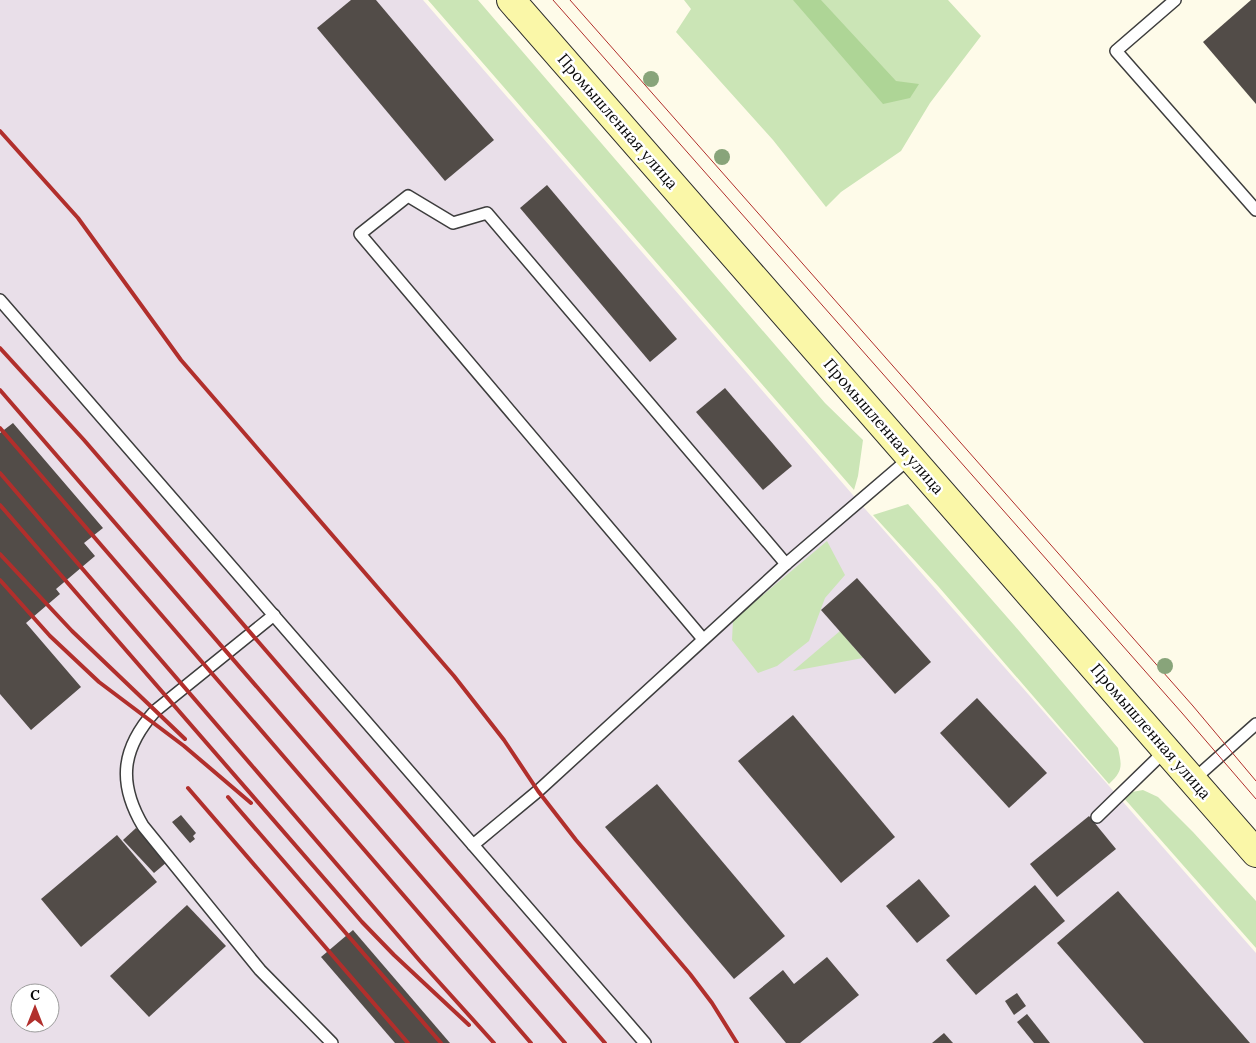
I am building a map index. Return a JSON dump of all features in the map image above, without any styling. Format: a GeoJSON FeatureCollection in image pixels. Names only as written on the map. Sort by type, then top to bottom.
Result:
{"type":"FeatureCollection","features":[{"type":"Feature","properties":{"kind":"street","name":"Промышленная улица"},"geometry":{"type":"LineString","coordinates":[[512,0],[1256,853]]}},
{"type":"Feature","properties":{"kind":"lane"},"geometry":{"type":"LineString","coordinates":[[1175,0],[1116,51],[1256,210]]}},
{"type":"Feature","properties":{"kind":"lane"},"geometry":{"type":"LineString","coordinates":[[703,639],[360,234],[408,196],[453,223],[487,213],[786,564]]}},
{"type":"Feature","properties":{"kind":"lane"},"geometry":{"type":"LineString","coordinates":[[0,300],[645,1043]]}},
{"type":"Feature","properties":{"kind":"lane"},"geometry":{"type":"LineString","coordinates":[[474,845],[538,791],[786,564],[911,457]]}},
{"type":"Feature","properties":{"kind":"lane"},"geometry":{"type":"LineString","coordinates":[[274,615],[155,711],[148,719],[135,739],[126,766],[129,796],[134,811],[143,826],[260,970],[332,1043]]}},
{"type":"Feature","properties":{"kind":"lane"},"geometry":{"type":"LineString","coordinates":[[1192,781],[1256,724]]}},
{"type":"Feature","properties":{"kind":"lane"},"geometry":{"type":"LineString","coordinates":[[1097,817],[1167,749]]}},
{"type":"Feature","properties":{"kind":"shaded area"},"geometry":{"type":"Polygon","coordinates":[[[0,0],[423,0],[859,502],[1256,953],[1256,1043],[0,1043],[0,0]]]}},
{"type":"Feature","properties":{"kind":"green space"},"geometry":{"type":"Polygon","coordinates":[[[428,0],[478,0],[825,403],[863,440],[854,490],[428,0]]]}},
{"type":"Feature","properties":{"kind":"green space"},"geometry":{"type":"Polygon","coordinates":[[[684,0],[948,0],[981,36],[930,103],[901,151],[841,192],[826,207],[773,140],[676,32],[691,9],[684,0]]]}},
{"type":"Feature","properties":{"kind":"green space"},"geometry":{"type":"Polygon","coordinates":[[[793,0],[821,0],[896,81],[919,84],[910,98],[883,104],[793,0]]]}},
{"type":"Feature","properties":{"kind":"green space"},"geometry":{"type":"Polygon","coordinates":[[[908,504],[1118,748],[1120,759],[1119,772],[1109,784],[938,586],[873,515],[908,504]]]}},
{"type":"Feature","properties":{"kind":"green space"},"geometry":{"type":"Polygon","coordinates":[[[827,541],[845,575],[825,598],[809,641],[777,666],[758,673],[732,640],[733,620],[827,541]]]}},
{"type":"Feature","properties":{"kind":"green space"},"geometry":{"type":"Polygon","coordinates":[[[840,631],[863,658],[793,671],[840,631]]]}},
{"type":"Feature","properties":{"kind":"green space"},"geometry":{"type":"Polygon","coordinates":[[[1143,790],[1158,797],[1256,901],[1256,948],[1123,797],[1132,792],[1143,790]]]}},
{"type":"Feature","properties":{"kind":"building"},"geometry":{"type":"Polygon","coordinates":[[[351,0],[376,0],[494,140],[445,181],[317,28],[351,0]]]}},
{"type":"Feature","properties":{"kind":"building"},"geometry":{"type":"Polygon","coordinates":[[[1251,0],[1256,0],[1256,104],[1203,42],[1251,0]]]}},
{"type":"Feature","properties":{"kind":"building"},"geometry":{"type":"Polygon","coordinates":[[[547,185],[677,339],[650,362],[520,208],[547,185]]]}},
{"type":"Feature","properties":{"kind":"building"},"geometry":{"type":"Polygon","coordinates":[[[725,388],[792,466],[763,490],[696,412],[725,388]]]}},
{"type":"Feature","properties":{"kind":"building"},"geometry":{"type":"Polygon","coordinates":[[[13,423],[103,528],[84,543],[95,556],[56,589],[60,594],[26,623],[81,687],[31,730],[0,694],[0,433],[13,423]]]}},
{"type":"Feature","properties":{"kind":"building"},"geometry":{"type":"Polygon","coordinates":[[[857,578],[931,662],[895,694],[821,610],[857,578]]]}},
{"type":"Feature","properties":{"kind":"building"},"geometry":{"type":"Polygon","coordinates":[[[977,698],[1047,773],[1009,808],[940,733],[977,698]]]}},
{"type":"Feature","properties":{"kind":"building"},"geometry":{"type":"Polygon","coordinates":[[[793,715],[895,837],[841,883],[738,761],[793,715]]]}},
{"type":"Feature","properties":{"kind":"building"},"geometry":{"type":"Polygon","coordinates":[[[657,784],[785,936],[734,979],[605,827],[657,784]]]}},
{"type":"Feature","properties":{"kind":"building"},"geometry":{"type":"Polygon","coordinates":[[[181,815],[196,833],[193,836],[195,839],[190,843],[172,822],[181,815]]]}},
{"type":"Feature","properties":{"kind":"building"},"geometry":{"type":"Polygon","coordinates":[[[1089,816],[1116,849],[1057,897],[1030,864],[1089,816]]]}},
{"type":"Feature","properties":{"kind":"building"},"geometry":{"type":"Polygon","coordinates":[[[136,828],[167,862],[154,873],[123,840],[136,828]]]}},
{"type":"Feature","properties":{"kind":"building"},"geometry":{"type":"Polygon","coordinates":[[[117,835],[157,882],[81,947],[41,899],[117,835]]]}},
{"type":"Feature","properties":{"kind":"building"},"geometry":{"type":"Polygon","coordinates":[[[919,879],[950,916],[917,943],[886,906],[919,879]]]}},
{"type":"Feature","properties":{"kind":"building"},"geometry":{"type":"Polygon","coordinates":[[[1035,885],[1065,921],[976,995],[946,960],[1035,885]]]}},
{"type":"Feature","properties":{"kind":"building"},"geometry":{"type":"Polygon","coordinates":[[[1118,891],[1250,1043],[1144,1043],[1057,943],[1118,891]]]}},
{"type":"Feature","properties":{"kind":"building"},"geometry":{"type":"Polygon","coordinates":[[[187,905],[226,946],[149,1017],[110,976],[187,905]]]}},
{"type":"Feature","properties":{"kind":"building"},"geometry":{"type":"Polygon","coordinates":[[[353,930],[450,1043],[395,1043],[321,957],[353,930]]]}},
{"type":"Feature","properties":{"kind":"building"},"geometry":{"type":"Polygon","coordinates":[[[827,957],[859,995],[800,1043],[786,1043],[749,998],[783,970],[794,984],[827,957]]]}},
{"type":"Feature","properties":{"kind":"building"},"geometry":{"type":"Polygon","coordinates":[[[1017,993],[1026,1006],[1014,1015],[1005,1001],[1017,993]]]}},
{"type":"Feature","properties":{"kind":"building"},"geometry":{"type":"Polygon","coordinates":[[[1027,1014],[1050,1043],[1034,1043],[1017,1022],[1027,1014]]]}},
{"type":"Feature","properties":{"kind":"building"},"geometry":{"type":"Polygon","coordinates":[[[944,1033],[953,1043],[932,1043],[944,1033]]]}},
{"type":"Feature","properties":{"kind":"tram line"},"geometry":{"type":"LineString","coordinates":[[553,0],[1256,799]]}},
{"type":"Feature","properties":{"kind":"tram line"},"geometry":{"type":"LineString","coordinates":[[570,0],[1193,706],[1256,781]]}},
{"type":"Feature","properties":{"kind":"railway"},"geometry":{"type":"LineString","coordinates":[[0,131],[78,218],[181,360],[454,676],[504,740],[538,791],[576,840],[690,974],[712,1003],[737,1043]]}},
{"type":"Feature","properties":{"kind":"railway"},"geometry":{"type":"LineString","coordinates":[[0,348],[84,440],[605,1043]]}},
{"type":"Feature","properties":{"kind":"railway"},"geometry":{"type":"LineString","coordinates":[[0,390],[565,1043]]}},
{"type":"Feature","properties":{"kind":"railway"},"geometry":{"type":"LineString","coordinates":[[0,428],[531,1043]]}},
{"type":"Feature","properties":{"kind":"railway"},"geometry":{"type":"LineString","coordinates":[[0,473],[420,961],[494,1043]]}},
{"type":"Feature","properties":{"kind":"railway"},"geometry":{"type":"LineString","coordinates":[[0,505],[362,922],[394,955],[469,1025]]}},
{"type":"Feature","properties":{"kind":"railway"},"geometry":{"type":"LineString","coordinates":[[0,554],[72,631],[185,739]]}},
{"type":"Feature","properties":{"kind":"railway"},"geometry":{"type":"LineString","coordinates":[[0,580],[50,636],[99,682],[184,746],[251,803]]}},
{"type":"Feature","properties":{"kind":"railway"},"geometry":{"type":"LineString","coordinates":[[188,788],[408,1043]]}},
{"type":"Feature","properties":{"kind":"railway"},"geometry":{"type":"LineString","coordinates":[[228,797],[441,1043]]}}]}
